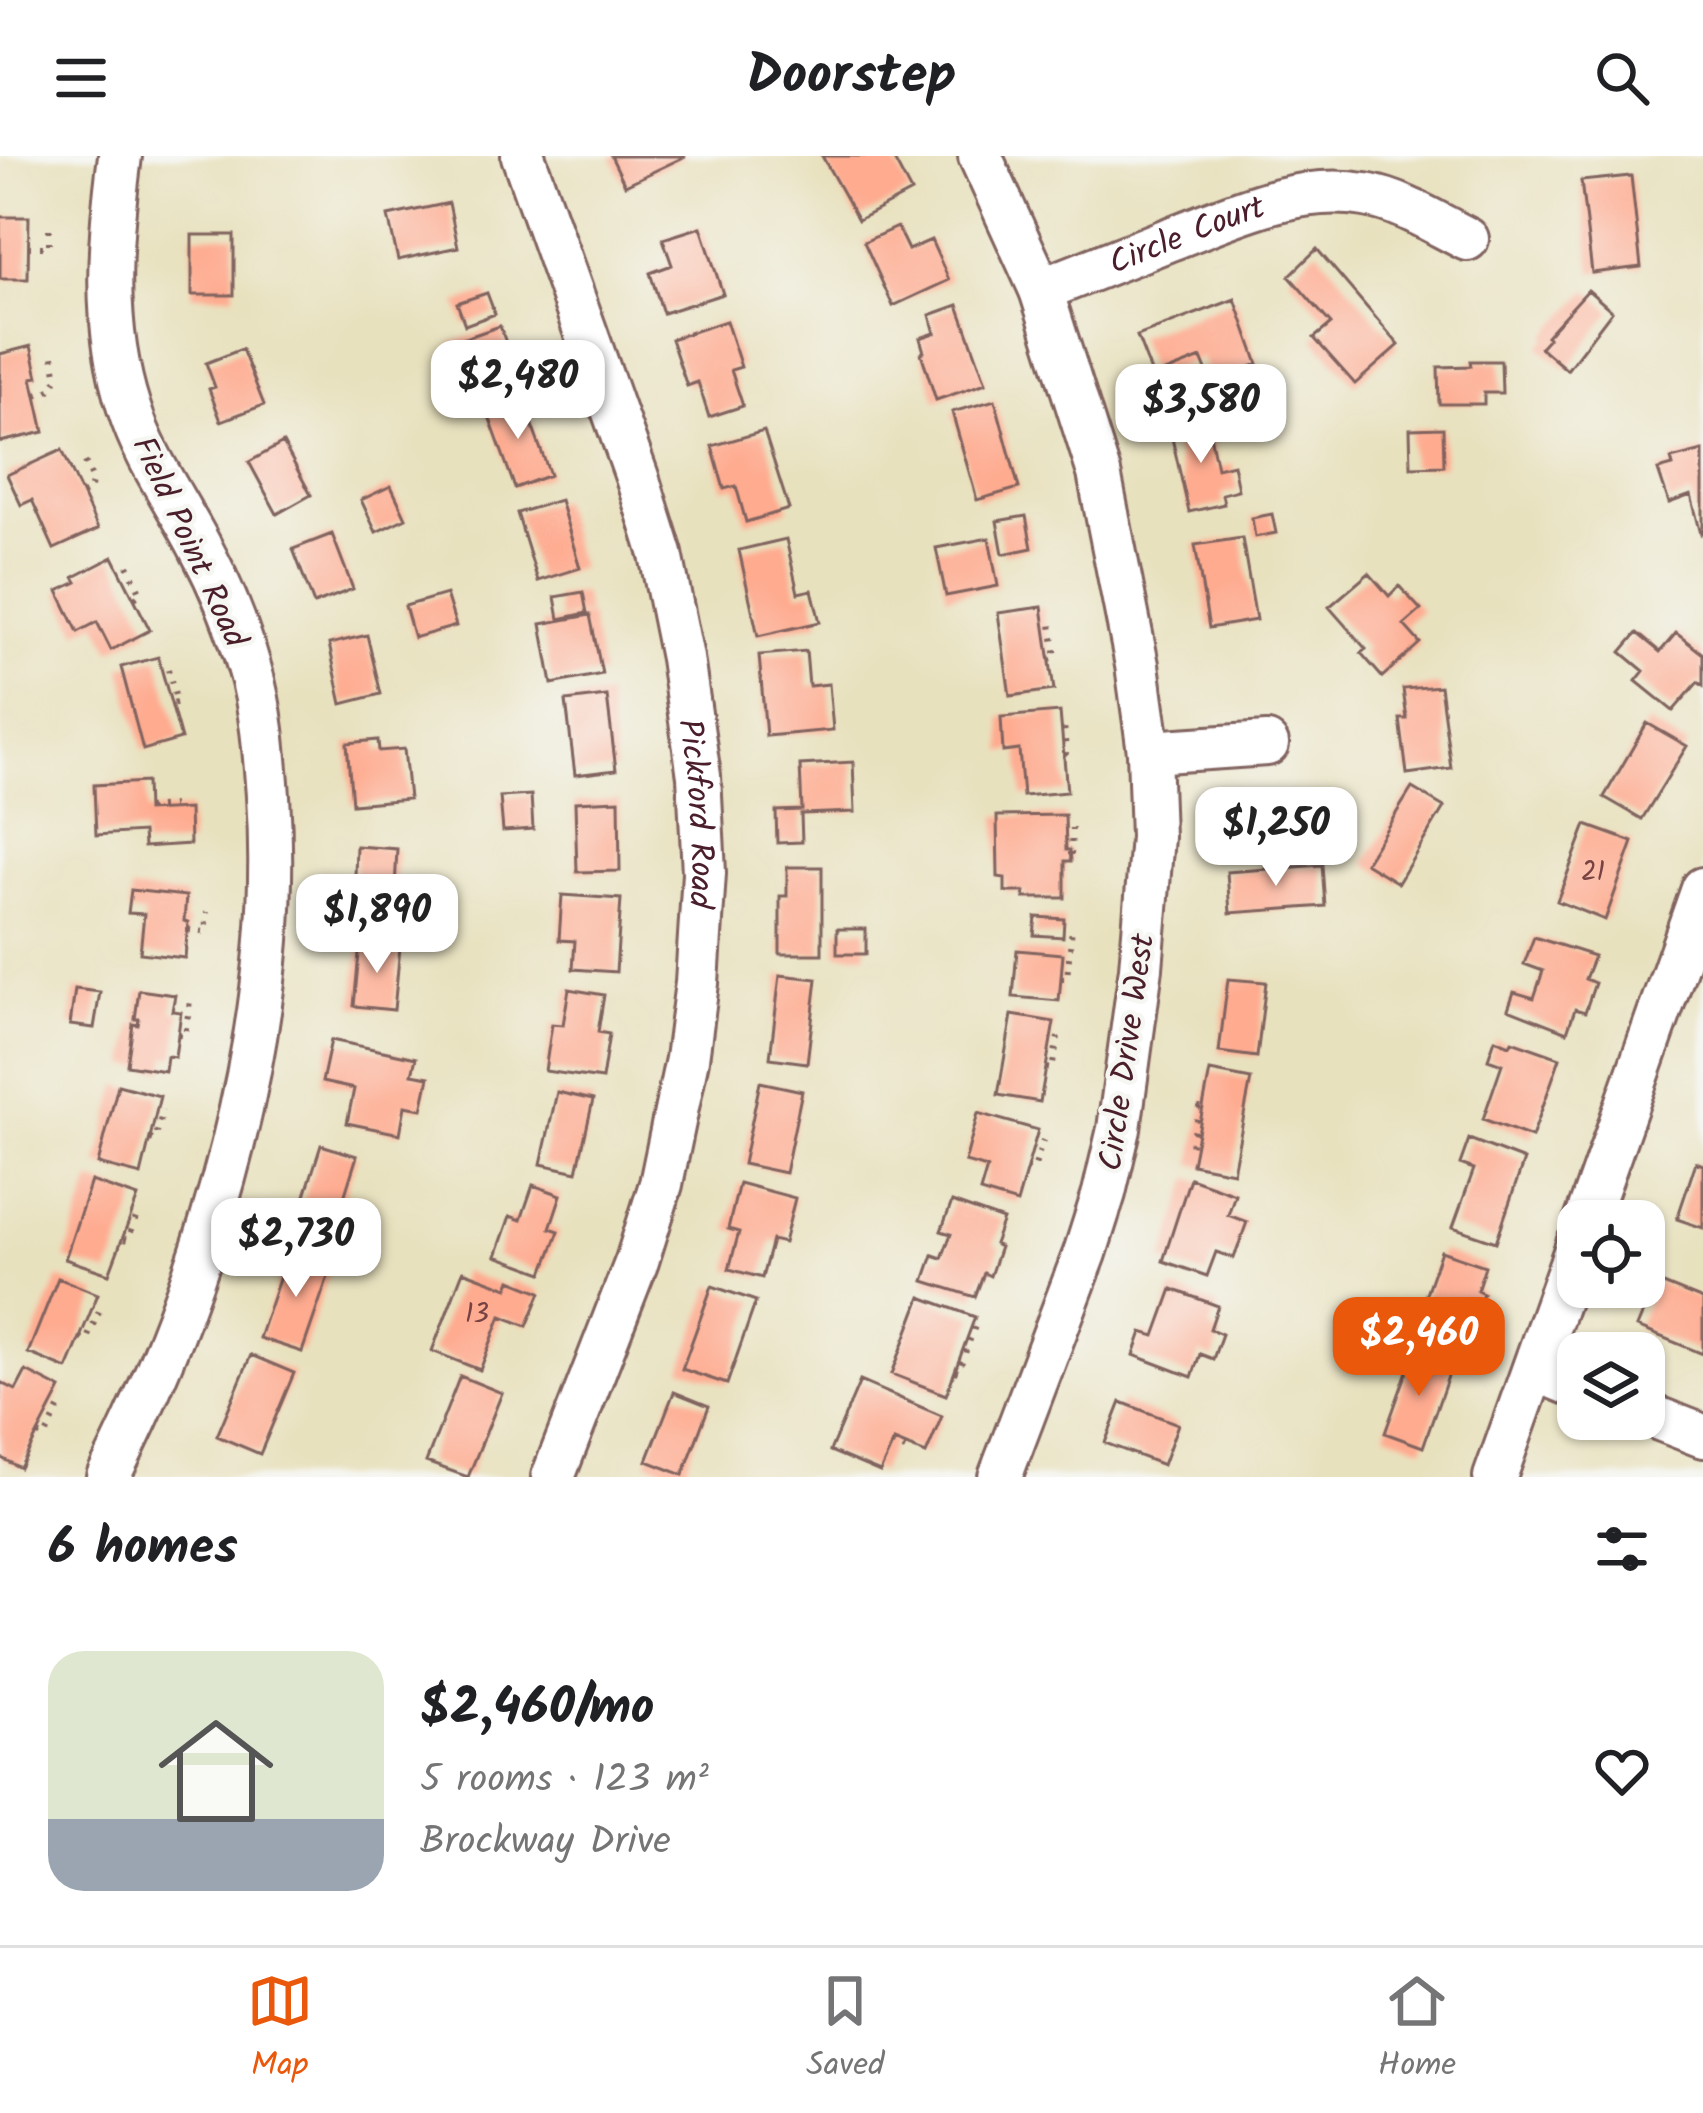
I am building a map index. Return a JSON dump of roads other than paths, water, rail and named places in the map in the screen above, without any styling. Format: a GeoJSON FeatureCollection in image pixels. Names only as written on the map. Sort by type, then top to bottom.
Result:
{"type":"FeatureCollection","features":[{"type":"Feature","properties":{"kind":"street","name":"Field Point Road"},"geometry":{"type":"LineString","coordinates":[[108,1477],[164,1359],[209,1234],[248,1075],[270,881],[264,751],[252,674],[218,585],[139,433],[121,373],[111,312],[110,255],[120,156]]}},
{"type":"Feature","properties":{"kind":"street","name":"Pickford Road"},"geometry":{"type":"LineString","coordinates":[[524,156],[661,554],[699,776],[704,873],[688,1059],[661,1184],[637,1261],[553,1477]]}},
{"type":"Feature","properties":{"kind":"street","name":"Circle Drive West"},"geometry":{"type":"LineString","coordinates":[[980,156],[1042,290],[1099,473],[1138,665],[1152,837],[1122,1115],[1104,1193],[1000,1477]]}},
{"type":"Feature","properties":{"kind":"street","name":"Circle Court"},"geometry":{"type":"LineString","coordinates":[[1042,290],[1237,213],[1327,192],[1367,195],[1400,205],[1467,239]]}},
{"type":"Feature","properties":{"kind":"street"},"geometry":{"type":"LineString","coordinates":[[1148,752],[1267,745]]}},
{"type":"Feature","properties":{"kind":"street"},"geometry":{"type":"LineString","coordinates":[[1593,1200],[1703,890]]}},
{"type":"Feature","properties":{"kind":"street"},"geometry":{"type":"LineString","coordinates":[[1495,1477],[1557,1304]]}},
{"type":"Feature","properties":{"kind":"street"},"geometry":{"type":"LineString","coordinates":[[1534,1369],[1557,1378]]}},
{"type":"Feature","properties":{"kind":"street"},"geometry":{"type":"LineString","coordinates":[[1665,1421],[1703,1436]]}}]}
